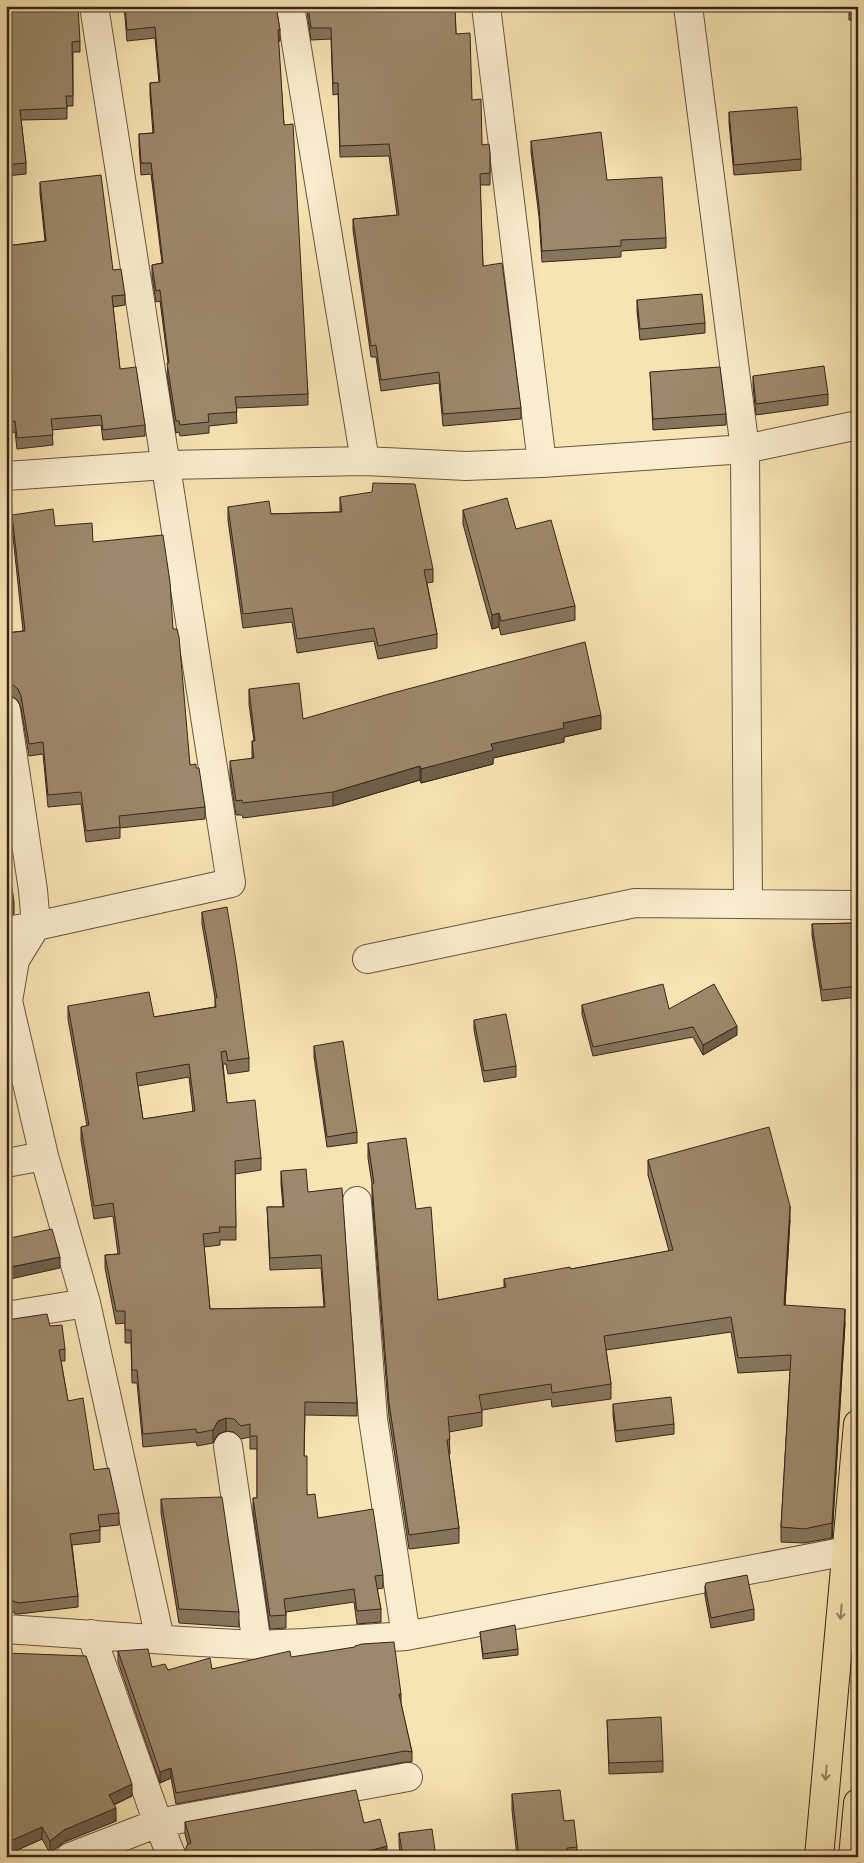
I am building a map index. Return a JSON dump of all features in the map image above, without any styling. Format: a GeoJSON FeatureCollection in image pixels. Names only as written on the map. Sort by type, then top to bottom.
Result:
{"type":"FeatureCollection","features":[{"type":"Feature","properties":{"kind":"main road"},"geometry":{"type":"LineString","coordinates":[[819,1857],[858,1424]]}},
{"type":"Feature","properties":{"kind":"main road"},"geometry":{"type":"LineString","coordinates":[[853,1857],[857,1819]]}},
{"type":"Feature","properties":{"kind":"street"},"geometry":{"type":"LineString","coordinates":[[6,931],[231,883],[94,6]]}},
{"type":"Feature","properties":{"kind":"street"},"geometry":{"type":"LineString","coordinates":[[290,6],[365,461]]}},
{"type":"Feature","properties":{"kind":"street"},"geometry":{"type":"LineString","coordinates":[[486,6],[542,463]]}},
{"type":"Feature","properties":{"kind":"street"},"geometry":{"type":"LineString","coordinates":[[688,6],[745,449],[748,904]]}},
{"type":"Feature","properties":{"kind":"street"},"geometry":{"type":"LineString","coordinates":[[6,476],[166,465],[365,461],[466,466],[542,463],[745,449],[858,425]]}},
{"type":"Feature","properties":{"kind":"street"},"geometry":{"type":"LineString","coordinates":[[6,710],[33,890],[36,926],[15,960],[8,1001],[44,1156],[86,1303],[160,1640]]}},
{"type":"Feature","properties":{"kind":"street"},"geometry":{"type":"LineString","coordinates":[[367,960],[636,903],[858,906]]}},
{"type":"Feature","properties":{"kind":"street"},"geometry":{"type":"LineString","coordinates":[[6,1164],[44,1156]]}},
{"type":"Feature","properties":{"kind":"street"},"geometry":{"type":"LineString","coordinates":[[357,1200],[373,1419],[406,1636]]}},
{"type":"Feature","properties":{"kind":"street"},"geometry":{"type":"LineString","coordinates":[[6,1316],[86,1303]]}},
{"type":"Feature","properties":{"kind":"street"},"geometry":{"type":"LineString","coordinates":[[228,1446],[257,1645]]}},
{"type":"Feature","properties":{"kind":"street"},"geometry":{"type":"LineString","coordinates":[[6,1629],[257,1645],[304,1644],[406,1636],[847,1551]]}},
{"type":"Feature","properties":{"kind":"street"},"geometry":{"type":"LineString","coordinates":[[91,1634],[158,1823],[172,1857]]}},
{"type":"Feature","properties":{"kind":"street"},"geometry":{"type":"LineString","coordinates":[[70,1857],[158,1823],[408,1777]]}},
{"type":"Feature","properties":{"kind":"building"},"geometry":{"type":"Polygon","coordinates":[[[6,6],[78,6],[80,41],[72,42],[73,96],[66,96],[67,108],[20,110],[26,163],[6,165],[6,6]]]}},
{"type":"Feature","properties":{"kind":"building"},"geometry":{"type":"Polygon","coordinates":[[[125,6],[276,6],[280,30],[278,30],[284,125],[293,124],[308,394],[235,397],[237,412],[208,414],[209,422],[180,425],[179,421],[176,421],[167,363],[169,363],[160,290],[156,291],[152,265],[163,263],[151,163],[141,163],[139,134],[154,133],[150,83],[160,82],[155,27],[127,30],[125,6]]]}},
{"type":"Feature","properties":{"kind":"building"},"geometry":{"type":"Polygon","coordinates":[[[308,6],[455,6],[456,34],[470,33],[472,100],[481,99],[482,145],[489,144],[490,153],[490,173],[480,174],[483,266],[502,263],[521,408],[443,414],[439,372],[381,380],[376,345],[371,346],[353,219],[399,215],[389,144],[340,146],[338,83],[333,83],[331,28],[311,28],[308,6]]]}},
{"type":"Feature","properties":{"kind":"building"},"geometry":{"type":"Polygon","coordinates":[[[849,6],[858,6],[858,10],[849,9],[849,6]]]}},
{"type":"Feature","properties":{"kind":"building"},"geometry":{"type":"Polygon","coordinates":[[[797,107],[801,159],[734,165],[729,112],[797,107]]]}},
{"type":"Feature","properties":{"kind":"building"},"geometry":{"type":"Polygon","coordinates":[[[601,132],[607,180],[662,177],[666,238],[621,240],[621,246],[542,251],[531,141],[601,132]]]}},
{"type":"Feature","properties":{"kind":"building"},"geometry":{"type":"Polygon","coordinates":[[[101,175],[113,270],[121,269],[125,295],[112,296],[120,369],[136,367],[145,425],[103,430],[101,415],[51,419],[53,435],[17,438],[15,421],[6,422],[6,246],[46,241],[40,182],[101,175]]]}},
{"type":"Feature","properties":{"kind":"building"},"geometry":{"type":"Polygon","coordinates":[[[702,294],[705,323],[640,329],[637,300],[702,294]]]}},
{"type":"Feature","properties":{"kind":"building"},"geometry":{"type":"Polygon","coordinates":[[[824,366],[828,394],[756,404],[753,376],[824,366]]]}},
{"type":"Feature","properties":{"kind":"building"},"geometry":{"type":"Polygon","coordinates":[[[720,367],[726,414],[653,419],[650,372],[720,367]]]}},
{"type":"Feature","properties":{"kind":"building"},"geometry":{"type":"Polygon","coordinates":[[[854,445],[858,445],[857,503],[854,445]]]}},
{"type":"Feature","properties":{"kind":"building"},"geometry":{"type":"Polygon","coordinates":[[[373,483],[415,484],[433,569],[424,570],[437,634],[378,646],[374,628],[297,639],[292,608],[243,614],[228,507],[269,501],[271,514],[342,512],[340,497],[372,492],[373,483]]]}},
{"type":"Feature","properties":{"kind":"building"},"geometry":{"type":"Polygon","coordinates":[[[507,498],[516,529],[551,520],[575,606],[501,621],[499,613],[492,615],[463,510],[507,498]]]}},
{"type":"Feature","properties":{"kind":"building"},"geometry":{"type":"Polygon","coordinates":[[[53,509],[55,526],[92,523],[93,542],[163,535],[170,582],[173,629],[177,629],[179,637],[190,765],[196,764],[196,768],[199,768],[205,807],[119,816],[120,827],[86,831],[81,792],[48,795],[43,742],[29,744],[21,696],[18,689],[12,684],[6,683],[6,633],[25,631],[12,515],[53,509]]]}},
{"type":"Feature","properties":{"kind":"building"},"geometry":{"type":"Polygon","coordinates":[[[585,642],[601,715],[563,723],[564,728],[491,744],[493,750],[421,769],[420,766],[333,792],[243,803],[242,800],[236,801],[230,761],[254,758],[252,741],[255,741],[249,689],[299,683],[303,719],[585,642]]]}},
{"type":"Feature","properties":{"kind":"building"},"geometry":{"type":"Polygon","coordinates":[[[6,874],[10,874],[14,902],[6,904],[6,874]]]}},
{"type":"Feature","properties":{"kind":"building"},"geometry":{"type":"Polygon","coordinates":[[[227,907],[249,1058],[228,1061],[226,1051],[221,1052],[227,1103],[255,1100],[261,1158],[235,1161],[236,1227],[219,1227],[220,1232],[203,1234],[210,1309],[325,1307],[321,1255],[270,1258],[267,1207],[284,1207],[281,1171],[306,1169],[308,1192],[342,1188],[357,1403],[305,1402],[304,1456],[307,1456],[307,1495],[315,1494],[318,1518],[373,1509],[383,1575],[375,1576],[381,1609],[357,1611],[354,1589],[284,1599],[286,1615],[270,1616],[253,1498],[257,1498],[257,1436],[250,1436],[250,1424],[241,1426],[234,1419],[226,1418],[218,1421],[213,1430],[197,1433],[196,1429],[143,1434],[137,1370],[132,1370],[131,1330],[125,1330],[125,1311],[116,1311],[105,1255],[120,1254],[113,1203],[94,1206],[81,1127],[89,1125],[68,1006],[149,992],[154,1017],[216,1007],[215,998],[217,998],[202,912],[227,907]],[[189,1064],[136,1073],[143,1119],[195,1111],[189,1064]]]}},
{"type":"Feature","properties":{"kind":"building"},"geometry":{"type":"Polygon","coordinates":[[[858,923],[858,986],[822,990],[812,924],[858,923]]]}},
{"type":"Feature","properties":{"kind":"building"},"geometry":{"type":"Polygon","coordinates":[[[663,984],[669,1009],[714,984],[737,1026],[703,1045],[693,1027],[593,1047],[582,1005],[663,984]]]}},
{"type":"Feature","properties":{"kind":"building"},"geometry":{"type":"Polygon","coordinates":[[[506,1014],[516,1066],[484,1071],[474,1020],[506,1014]]]}},
{"type":"Feature","properties":{"kind":"building"},"geometry":{"type":"Polygon","coordinates":[[[343,1041],[357,1132],[327,1137],[314,1046],[343,1041]]]}},
{"type":"Feature","properties":{"kind":"building"},"geometry":{"type":"Polygon","coordinates":[[[769,1127],[790,1206],[784,1305],[845,1309],[832,1523],[804,1529],[781,1527],[791,1355],[738,1358],[731,1317],[604,1336],[611,1384],[552,1393],[551,1384],[479,1395],[482,1412],[448,1417],[450,1439],[447,1440],[459,1528],[409,1535],[389,1403],[372,1184],[374,1183],[368,1143],[406,1138],[416,1209],[431,1207],[438,1300],[506,1287],[504,1279],[673,1250],[648,1160],[769,1127]]]}},
{"type":"Feature","properties":{"kind":"building"},"geometry":{"type":"Polygon","coordinates":[[[6,1219],[10,1238],[52,1229],[60,1257],[6,1268],[6,1219]]]}},
{"type":"Feature","properties":{"kind":"building"},"geometry":{"type":"Polygon","coordinates":[[[47,1314],[50,1326],[62,1325],[65,1349],[59,1350],[68,1401],[83,1398],[94,1470],[109,1468],[119,1513],[98,1515],[100,1530],[70,1534],[78,1596],[19,1603],[14,1601],[6,1602],[6,1320],[47,1314]]]}},
{"type":"Feature","properties":{"kind":"building"},"geometry":{"type":"Polygon","coordinates":[[[671,1397],[674,1424],[616,1431],[613,1404],[671,1397]]]}},
{"type":"Feature","properties":{"kind":"building"},"geometry":{"type":"Polygon","coordinates":[[[222,1497],[239,1612],[179,1609],[161,1499],[222,1497]]]}},
{"type":"Feature","properties":{"kind":"building"},"geometry":{"type":"Polygon","coordinates":[[[747,1575],[754,1609],[711,1618],[706,1583],[747,1575]]]}},
{"type":"Feature","properties":{"kind":"building"},"geometry":{"type":"Polygon","coordinates":[[[515,1625],[518,1649],[483,1654],[480,1632],[515,1625]]]}},
{"type":"Feature","properties":{"kind":"building"},"geometry":{"type":"Polygon","coordinates":[[[394,1642],[401,1694],[399,1694],[412,1752],[405,1751],[176,1793],[171,1768],[160,1772],[118,1651],[148,1649],[152,1667],[165,1664],[168,1670],[210,1658],[212,1669],[290,1651],[291,1657],[355,1647],[362,1644],[394,1642]]]}},
{"type":"Feature","properties":{"kind":"building"},"geometry":{"type":"Polygon","coordinates":[[[6,1653],[86,1656],[132,1784],[109,1795],[116,1808],[64,1830],[50,1841],[42,1827],[6,1843],[6,1653]]]}},
{"type":"Feature","properties":{"kind":"building"},"geometry":{"type":"Polygon","coordinates":[[[661,1717],[663,1761],[609,1763],[607,1720],[661,1717]]]}},
{"type":"Feature","properties":{"kind":"building"},"geometry":{"type":"Polygon","coordinates":[[[356,1790],[364,1823],[380,1819],[387,1846],[347,1857],[181,1857],[184,1855],[187,1845],[191,1843],[185,1822],[356,1790]]]}},
{"type":"Feature","properties":{"kind":"building"},"geometry":{"type":"Polygon","coordinates":[[[560,1790],[564,1821],[574,1820],[577,1847],[567,1848],[568,1857],[519,1857],[512,1794],[560,1790]]]}},
{"type":"Feature","properties":{"kind":"building"},"geometry":{"type":"Polygon","coordinates":[[[432,1829],[436,1857],[403,1857],[399,1833],[432,1829]]]}}]}
